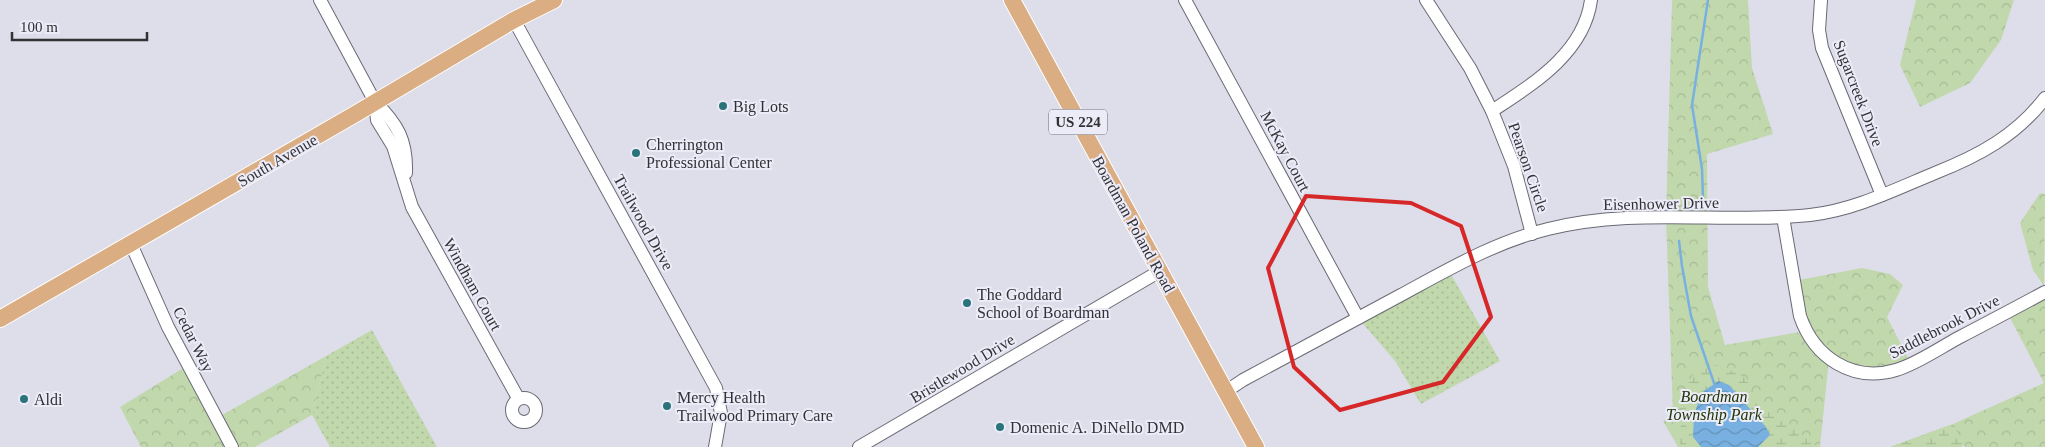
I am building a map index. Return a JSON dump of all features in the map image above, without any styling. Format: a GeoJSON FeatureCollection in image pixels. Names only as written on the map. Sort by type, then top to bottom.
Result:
{"type":"FeatureCollection","features":[{"type":"Feature","properties":{"kind":"main road","name":"South Avenue"},"geometry":{"type":"LineString","coordinates":[[0,319],[514,20],[554,0]]}},
{"type":"Feature","properties":{"kind":"main road","name":"Boardman Poland Road"},"geometry":{"type":"LineString","coordinates":[[1012,0],[1256,447]]}},
{"type":"Feature","properties":{"kind":"street","name":"Windham Court"},"geometry":{"type":"LineString","coordinates":[[320,0],[375,102],[377,120],[393,146],[412,207],[518,398]]}},
{"type":"Feature","properties":{"kind":"street","name":"McKay Court"},"geometry":{"type":"LineString","coordinates":[[1185,0],[1358,318]]}},
{"type":"Feature","properties":{"kind":"street","name":"Pearson Circle"},"geometry":{"type":"LineString","coordinates":[[1426,0],[1461,52],[1492,111],[1514,166],[1532,234]]}},
{"type":"Feature","properties":{"kind":"street","name":"Pearson Circle"},"geometry":{"type":"LineString","coordinates":[[1492,111],[1566,55],[1581,34],[1591,0]]}},
{"type":"Feature","properties":{"kind":"street","name":"Sugarcreek Drive"},"geometry":{"type":"LineString","coordinates":[[1821,0],[1819,30],[1822,48],[1882,195]]}},
{"type":"Feature","properties":{"kind":"street","name":"Trailwood Drive"},"geometry":{"type":"LineString","coordinates":[[514,20],[712,380],[718,394],[720,413],[715,447]]}},
{"type":"Feature","properties":{"kind":"street","name":"Eisenhower Drive"},"geometry":{"type":"LineString","coordinates":[[1225,392],[1467,259],[1494,247],[1532,234],[1593,220],[1631,217],[1783,217],[1837,211],[1882,195],[1982,152],[2011,133],[2045,98]]}},
{"type":"Feature","properties":{"kind":"street","name":"Saddlebrook Drive"},"geometry":{"type":"LineString","coordinates":[[1783,217],[1800,316],[1804,328],[1820,351],[1830,359],[1851,370],[1872,373],[1901,368],[2045,292]]}},
{"type":"Feature","properties":{"kind":"street","name":"Cedar Way"},"geometry":{"type":"LineString","coordinates":[[131,244],[168,327],[232,447]]}},
{"type":"Feature","properties":{"kind":"street","name":"Bristlewood Drive"},"geometry":{"type":"LineString","coordinates":[[859,447],[880,442],[1160,271]]}},
{"type":"Feature","properties":{"kind":"highlighted area"},"geometry":{"type":"Polygon","coordinates":[[[1306,196],[1411,203],[1461,226],[1491,317],[1443,382],[1340,410],[1294,367],[1268,268],[1306,196]]]}},
{"type":"Feature","properties":{"kind":"green space","name":"Boardman Township Park"},"geometry":{"type":"Polygon","coordinates":[[[1672,0],[1748,0],[1752,68],[1773,134],[1707,154],[1708,287],[1725,345],[1806,331],[1829,359],[1820,447],[1678,447],[1663,421],[1673,415],[1666,217],[1672,0]]]}},
{"type":"Feature","properties":{"kind":"green space"},"geometry":{"type":"Polygon","coordinates":[[[1916,0],[2014,0],[2001,40],[1970,83],[1920,107],[1900,65],[1916,0]]]}},
{"type":"Feature","properties":{"kind":"green space"},"geometry":{"type":"Polygon","coordinates":[[[2040,193],[2045,194],[2044,286],[2033,270],[2020,223],[2040,193]]]}},
{"type":"Feature","properties":{"kind":"green space"},"geometry":{"type":"Polygon","coordinates":[[[1862,268],[1890,274],[1903,285],[1887,317],[1908,358],[1887,367],[1866,369],[1844,362],[1828,353],[1805,317],[1799,280],[1862,268]]]}},
{"type":"Feature","properties":{"kind":"green space"},"geometry":{"type":"Polygon","coordinates":[[[1448,269],[1500,361],[1421,404],[1395,361],[1358,318],[1448,269]]]}},
{"type":"Feature","properties":{"kind":"green space"},"geometry":{"type":"Polygon","coordinates":[[[2045,292],[2045,447],[1965,447],[1964,445],[1960,447],[1890,447],[1953,424],[2044,383],[2007,312],[2045,292]]]}},
{"type":"Feature","properties":{"kind":"green space"},"geometry":{"type":"Polygon","coordinates":[[[372,330],[437,447],[330,447],[312,415],[326,356],[372,330]]]}},
{"type":"Feature","properties":{"kind":"green space"},"geometry":{"type":"Polygon","coordinates":[[[326,356],[312,415],[255,447],[141,447],[120,407],[188,365],[217,418],[326,356]]]}},
{"type":"Feature","properties":{"kind":"green space","name":"Boardman Township Park"},"geometry":{"type":"Polygon","coordinates":[[[1701,363],[1721,366],[1745,378],[1761,405],[1818,447],[1758,447],[1769,435],[1766,427],[1729,385],[1693,436],[1701,447],[1682,447],[1675,434],[1684,422],[1683,405],[1685,390],[1701,363]]]}},
{"type":"Feature","properties":{"kind":"green space"},"geometry":{"type":"Polygon","coordinates":[[[1953,424],[1964,445],[1961,447],[1890,447],[1953,424]]]}},
{"type":"Feature","properties":{"kind":"water"},"geometry":{"type":"Polygon","coordinates":[[[1719,381],[1729,385],[1766,427],[1770,435],[1758,447],[1701,447],[1693,437],[1694,415],[1699,400],[1705,390],[1719,381]]]}},
{"type":"Feature","properties":{"kind":"waterway"},"geometry":{"type":"LineString","coordinates":[[1703,198],[1702,169],[1692,105],[1708,0]]}},
{"type":"Feature","properties":{"kind":"waterway"},"geometry":{"type":"LineString","coordinates":[[1679,241],[1691,316],[1715,386]]}},
{"type":"Feature","properties":{"kind":"place","name":"Big Lots"},"geometry":{"type":"Point","coordinates":[723,106]}},
{"type":"Feature","properties":{"kind":"place","name":"Cherrington Professional Center"},"geometry":{"type":"Point","coordinates":[636,153]}},
{"type":"Feature","properties":{"kind":"place","name":"The Goddard School of Boardman"},"geometry":{"type":"Point","coordinates":[967,303]}},
{"type":"Feature","properties":{"kind":"place","name":"Aldi"},"geometry":{"type":"Point","coordinates":[24,399]}},
{"type":"Feature","properties":{"kind":"place","name":"Mercy Health Trailwood Primary Care"},"geometry":{"type":"Point","coordinates":[667,406]}},
{"type":"Feature","properties":{"kind":"place","name":"Domenic A. DiNello DMD"},"geometry":{"type":"Point","coordinates":[1000,427]}}]}
